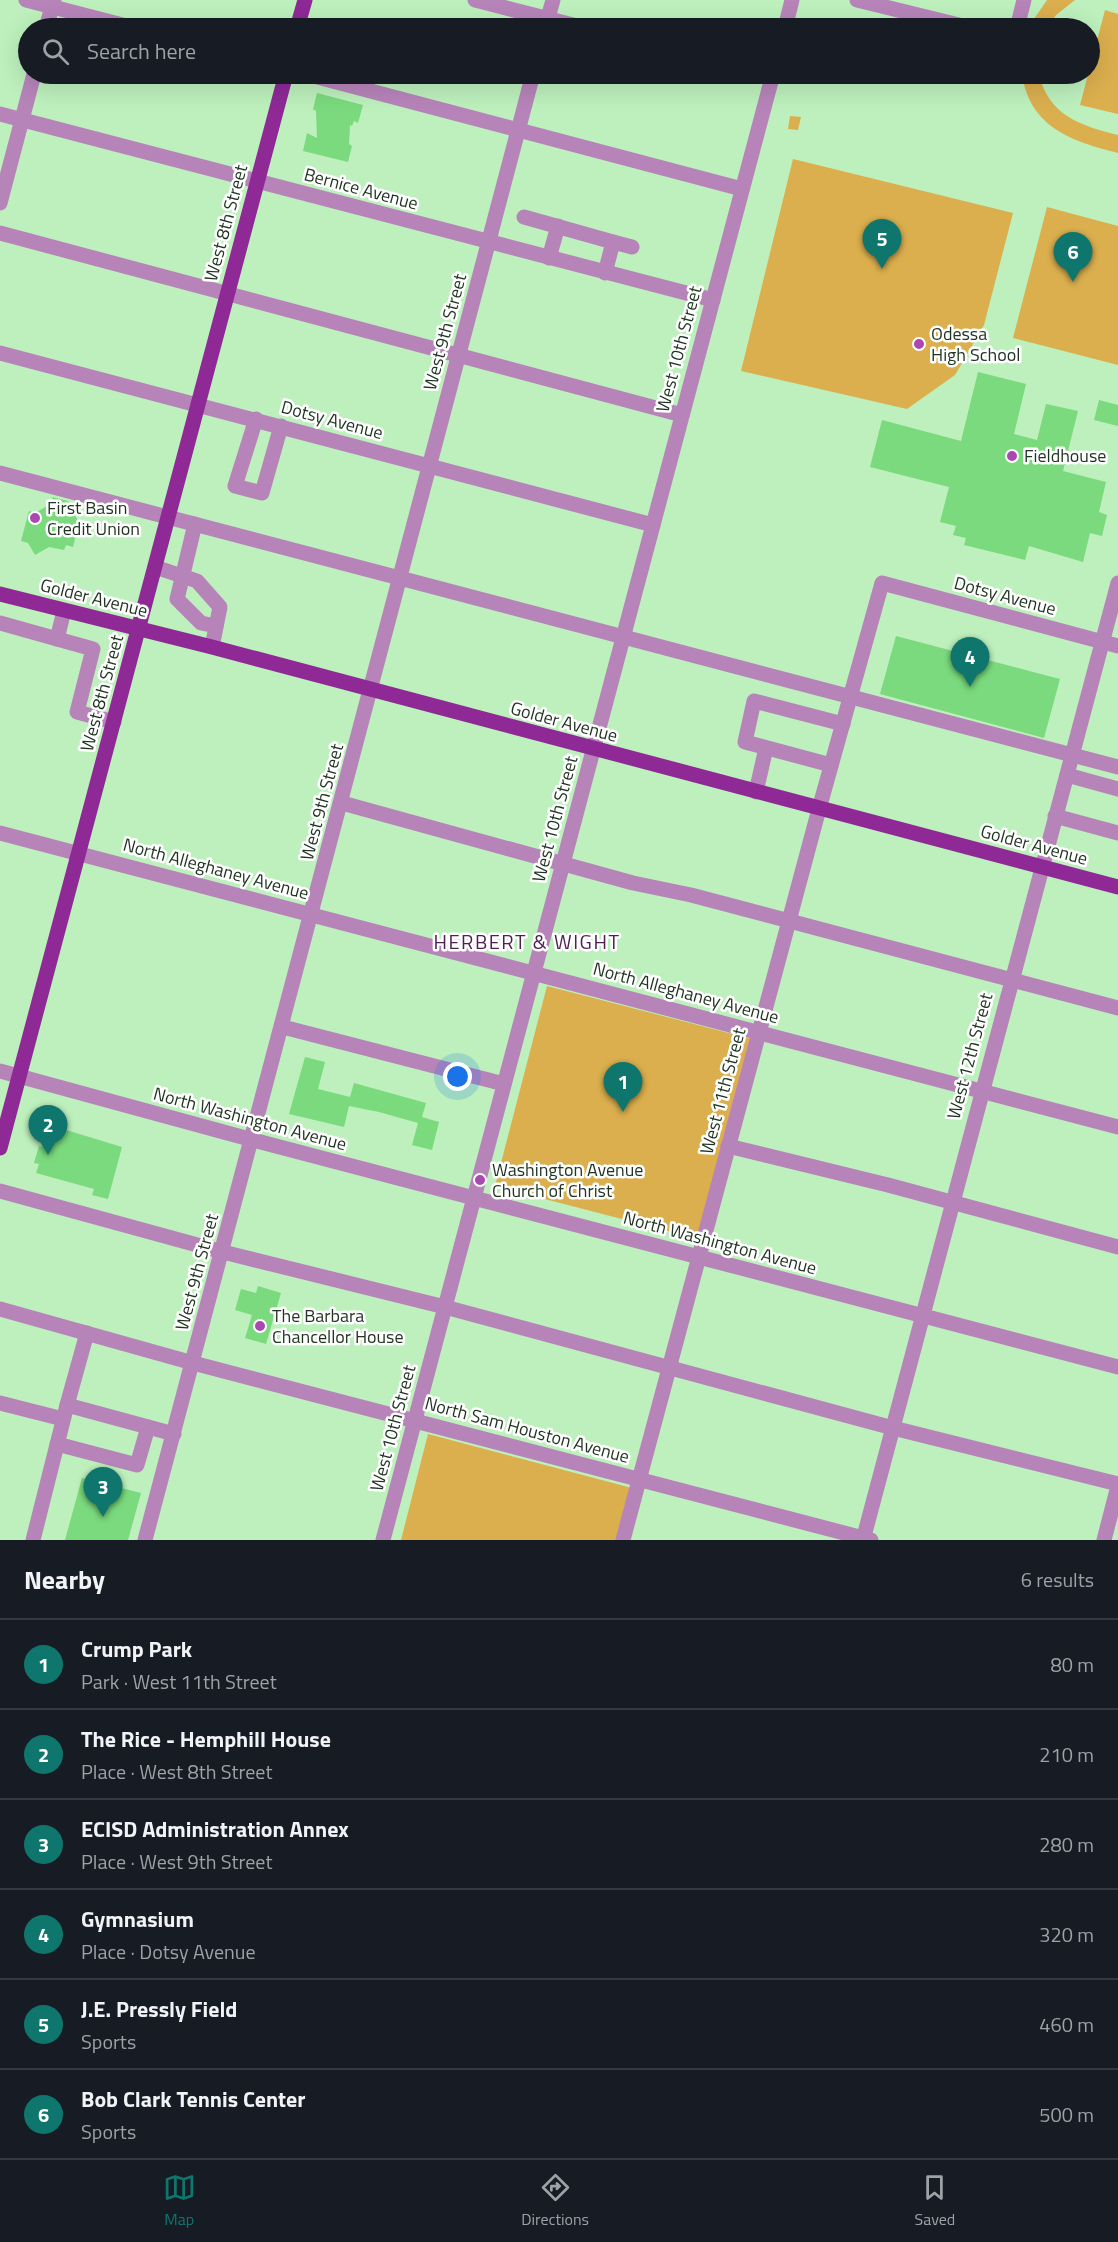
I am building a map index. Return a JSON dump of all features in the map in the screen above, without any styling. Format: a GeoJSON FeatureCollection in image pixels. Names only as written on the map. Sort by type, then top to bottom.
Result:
{"type":"FeatureCollection","features":[{"type":"Feature","properties":{"kind":"main road"},"geometry":{"type":"LineString","coordinates":[[300,18],[305,0]]}},
{"type":"Feature","properties":{"kind":"main road","name":"West 8th Street"},"geometry":{"type":"LineString","coordinates":[[0,1148],[283,84]]}},
{"type":"Feature","properties":{"kind":"main road","name":"Golder Avenue"},"geometry":{"type":"LineString","coordinates":[[0,594],[212,647],[593,750],[1118,887]]}},
{"type":"Feature","properties":{"kind":"street"},"geometry":{"type":"LineString","coordinates":[[26,0],[53,4],[100,18]]}},
{"type":"Feature","properties":{"kind":"street"},"geometry":{"type":"LineString","coordinates":[[475,0],[529,18]]}},
{"type":"Feature","properties":{"kind":"street"},"geometry":{"type":"LineString","coordinates":[[548,18],[553,0]]}},
{"type":"Feature","properties":{"kind":"street"},"geometry":{"type":"LineString","coordinates":[[788,18],[792,0]]}},
{"type":"Feature","properties":{"kind":"street"},"geometry":{"type":"LineString","coordinates":[[857,0],[930,18]]}},
{"type":"Feature","properties":{"kind":"street"},"geometry":{"type":"LineString","coordinates":[[1020,18],[1024,0]]}},
{"type":"Feature","properties":{"kind":"street"},"geometry":{"type":"LineString","coordinates":[[0,203],[31,84]]}},
{"type":"Feature","properties":{"kind":"street"},"geometry":{"type":"LineString","coordinates":[[345,84],[519,128],[742,189]]}},
{"type":"Feature","properties":{"kind":"street","name":"West 9th Street"},"geometry":{"type":"LineString","coordinates":[[146,1540],[531,84]]}},
{"type":"Feature","properties":{"kind":"street","name":"West 10th Street"},"geometry":{"type":"LineString","coordinates":[[383,1540],[771,84]]}},
{"type":"Feature","properties":{"kind":"street","name":"Bernice Avenue"},"geometry":{"type":"LineString","coordinates":[[0,114],[713,300]]}},
{"type":"Feature","properties":{"kind":"street"},"geometry":{"type":"LineString","coordinates":[[524,217],[632,247]]}},
{"type":"Feature","properties":{"kind":"street"},"geometry":{"type":"LineString","coordinates":[[549,258],[558,226]]}},
{"type":"Feature","properties":{"kind":"street"},"geometry":{"type":"LineString","coordinates":[[0,233],[682,415]]}},
{"type":"Feature","properties":{"kind":"street"},"geometry":{"type":"LineString","coordinates":[[605,273],[613,242]]}},
{"type":"Feature","properties":{"kind":"street","name":"Dotsy Avenue"},"geometry":{"type":"LineString","coordinates":[[0,353],[653,525]]}},
{"type":"Feature","properties":{"kind":"street"},"geometry":{"type":"LineString","coordinates":[[256,419],[235,486],[262,493],[280,426]]}},
{"type":"Feature","properties":{"kind":"street"},"geometry":{"type":"LineString","coordinates":[[0,473],[624,636],[850,699],[1118,767]]}},
{"type":"Feature","properties":{"kind":"street"},"geometry":{"type":"LineString","coordinates":[[195,524],[177,599],[201,623],[216,626]]}},
{"type":"Feature","properties":{"kind":"street"},"geometry":{"type":"LineString","coordinates":[[155,567],[197,581],[220,607],[212,647]]}},
{"type":"Feature","properties":{"kind":"street","name":"Dotsy Avenue"},"geometry":{"type":"LineString","coordinates":[[882,583],[1118,646]]}},
{"type":"Feature","properties":{"kind":"street","name":"West 11th Street"},"geometry":{"type":"LineString","coordinates":[[623,1540],[788,923],[882,583]]}},
{"type":"Feature","properties":{"kind":"street","name":"West 12th Street"},"geometry":{"type":"LineString","coordinates":[[866,1539],[892,1428],[1010,980],[1118,583]]}},
{"type":"Feature","properties":{"kind":"street"},"geometry":{"type":"LineString","coordinates":[[57,639],[64,611]]}},
{"type":"Feature","properties":{"kind":"street"},"geometry":{"type":"LineString","coordinates":[[0,623],[93,649],[77,712],[114,722]]}},
{"type":"Feature","properties":{"kind":"street"},"geometry":{"type":"LineString","coordinates":[[831,765],[745,742],[754,701],[843,724]]}},
{"type":"Feature","properties":{"kind":"street"},"geometry":{"type":"LineString","coordinates":[[756,792],[766,748]]}},
{"type":"Feature","properties":{"kind":"street"},"geometry":{"type":"LineString","coordinates":[[1067,775],[1118,789]]}},
{"type":"Feature","properties":{"kind":"street"},"geometry":{"type":"LineString","coordinates":[[342,803],[788,923],[1118,1008]]}},
{"type":"Feature","properties":{"kind":"street"},"geometry":{"type":"LineString","coordinates":[[1055,816],[1118,833]]}},
{"type":"Feature","properties":{"kind":"street","name":"North Alleghaney Avenue"},"geometry":{"type":"LineString","coordinates":[[0,833],[1118,1126]]}},
{"type":"Feature","properties":{"kind":"street"},"geometry":{"type":"LineString","coordinates":[[283,1027],[504,1084]]}},
{"type":"Feature","properties":{"kind":"street","name":"North Washington Avenue"},"geometry":{"type":"LineString","coordinates":[[0,1071],[253,1140],[1118,1367]]}},
{"type":"Feature","properties":{"kind":"street"},"geometry":{"type":"LineString","coordinates":[[728,1146],[1118,1247]]}},
{"type":"Feature","properties":{"kind":"street"},"geometry":{"type":"LineString","coordinates":[[0,1191],[223,1252],[445,1307],[892,1428],[1118,1485],[1104,1540]]}},
{"type":"Feature","properties":{"kind":"street","name":"North Sam Houston Avenue"},"geometry":{"type":"LineString","coordinates":[[0,1309],[193,1363],[866,1539]]}},
{"type":"Feature","properties":{"kind":"street"},"geometry":{"type":"LineString","coordinates":[[33,1540],[87,1333]]}},
{"type":"Feature","properties":{"kind":"street"},"geometry":{"type":"LineString","coordinates":[[0,1403],[65,1412],[174,1434]]}},
{"type":"Feature","properties":{"kind":"street"},"geometry":{"type":"LineString","coordinates":[[57,1444],[137,1466],[148,1427]]}},
{"type":"Feature","properties":{"kind":"shaded area"},"geometry":{"type":"Polygon","coordinates":[[[1047,0],[1075,0],[1054,18],[1035,18],[1047,0]]]}},
{"type":"Feature","properties":{"kind":"shaded area"},"geometry":{"type":"Polygon","coordinates":[[[1105,10],[1118,14],[1118,114],[1080,105],[1086,84],[1100,84],[1100,29],[1105,10]]]}},
{"type":"Feature","properties":{"kind":"shaded area"},"geometry":{"type":"Polygon","coordinates":[[[1025,84],[1042,84],[1050,100],[1068,116],[1079,123],[1118,135],[1118,153],[1085,143],[1056,129],[1044,120],[1034,107],[1025,84]]]}},
{"type":"Feature","properties":{"kind":"shaded area"},"geometry":{"type":"Polygon","coordinates":[[[790,116],[801,117],[798,130],[788,129],[790,116]]]}},
{"type":"Feature","properties":{"kind":"shaded area"},"geometry":{"type":"Polygon","coordinates":[[[793,159],[1013,213],[984,325],[955,375],[907,409],[741,371],[793,159]]]}},
{"type":"Feature","properties":{"kind":"shaded area"},"geometry":{"type":"Polygon","coordinates":[[[1047,207],[1118,226],[1118,365],[1013,338],[1047,207]]]}},
{"type":"Feature","properties":{"kind":"shaded area"},"geometry":{"type":"Polygon","coordinates":[[[547,986],[752,1039],[699,1239],[495,1186],[547,986]]]}},
{"type":"Feature","properties":{"kind":"shaded area"},"geometry":{"type":"Polygon","coordinates":[[[428,1434],[632,1488],[619,1540],[401,1540],[428,1434]]]}},
{"type":"Feature","properties":{"kind":"building"},"geometry":{"type":"Polygon","coordinates":[[[317,93],[363,105],[358,123],[354,121],[352,126],[350,125],[349,144],[352,146],[348,162],[303,151],[307,133],[317,138],[316,111],[313,109],[317,93]]]}},
{"type":"Feature","properties":{"kind":"building","name":"Fieldhouse"},"geometry":{"type":"Polygon","coordinates":[[[978,372],[1026,384],[1014,434],[1037,440],[1046,404],[1078,411],[1063,471],[1106,482],[1099,512],[1107,515],[1102,536],[1090,533],[1083,562],[1029,546],[1025,560],[964,545],[966,538],[953,535],[956,526],[940,522],[949,487],[870,467],[882,420],[961,441],[978,372]]]}},
{"type":"Feature","properties":{"kind":"building"},"geometry":{"type":"Polygon","coordinates":[[[1099,400],[1118,405],[1118,426],[1094,420],[1099,400]]]}},
{"type":"Feature","properties":{"kind":"building","name":"First Basin Credit Union"},"geometry":{"type":"Polygon","coordinates":[[[52,497],[68,501],[79,523],[73,547],[66,545],[64,550],[49,547],[35,555],[28,543],[21,541],[29,511],[35,513],[54,502],[52,497]]]}},
{"type":"Feature","properties":{"kind":"building"},"geometry":{"type":"Polygon","coordinates":[[[896,636],[1060,679],[1044,738],[880,694],[896,636]]]}},
{"type":"Feature","properties":{"kind":"building"},"geometry":{"type":"Polygon","coordinates":[[[305,1057],[325,1062],[318,1089],[350,1097],[354,1083],[426,1103],[422,1117],[439,1122],[432,1150],[412,1145],[418,1123],[379,1112],[349,1106],[344,1127],[289,1114],[305,1057]]]}},
{"type":"Feature","properties":{"kind":"building"},"geometry":{"type":"Polygon","coordinates":[[[53,1126],[122,1147],[108,1199],[92,1195],[94,1189],[36,1173],[39,1164],[34,1163],[39,1146],[42,1147],[45,1134],[51,1135],[53,1126]]]}},
{"type":"Feature","properties":{"kind":"building","name":"The Barbara Chancellor House"},"geometry":{"type":"Polygon","coordinates":[[[258,1286],[281,1293],[266,1344],[245,1338],[252,1315],[235,1310],[241,1289],[256,1293],[258,1286]]]}},
{"type":"Feature","properties":{"kind":"building"},"geometry":{"type":"Polygon","coordinates":[[[82,1478],[141,1493],[128,1540],[65,1540],[82,1478]]]}},
{"type":"Feature","properties":{"kind":"place","name":"J.E. Pressly Field"},"geometry":{"type":"Point","coordinates":[882,269]}},
{"type":"Feature","properties":{"kind":"place","name":"Bob Clark Tennis Center"},"geometry":{"type":"Point","coordinates":[1073,282]}},
{"type":"Feature","properties":{"kind":"place","name":"Odessa High School"},"geometry":{"type":"Point","coordinates":[919,344]}},
{"type":"Feature","properties":{"kind":"place","name":"Fieldhouse"},"geometry":{"type":"Point","coordinates":[1012,456]}},
{"type":"Feature","properties":{"kind":"place","name":"First Basin Credit Union"},"geometry":{"type":"Point","coordinates":[35,518]}},
{"type":"Feature","properties":{"kind":"place","name":"Gymnasium"},"geometry":{"type":"Point","coordinates":[970,687]}},
{"type":"Feature","properties":{"kind":"place","name":"Crump Park"},"geometry":{"type":"Point","coordinates":[623,1112]}},
{"type":"Feature","properties":{"kind":"place","name":"The Rice - Hemphill House"},"geometry":{"type":"Point","coordinates":[48,1155]}},
{"type":"Feature","properties":{"kind":"place","name":"Washington Avenue Church of Christ"},"geometry":{"type":"Point","coordinates":[480,1180]}},
{"type":"Feature","properties":{"kind":"place","name":"The Barbara Chancellor House"},"geometry":{"type":"Point","coordinates":[260,1326]}},
{"type":"Feature","properties":{"kind":"place","name":"ECISD Administration Annex"},"geometry":{"type":"Point","coordinates":[103,1517]}},
{"type":"Feature","properties":{"kind":"district","name":"HERBERT & WIGHT"},"geometry":{"type":"Point","coordinates":[527,942]}}]}
